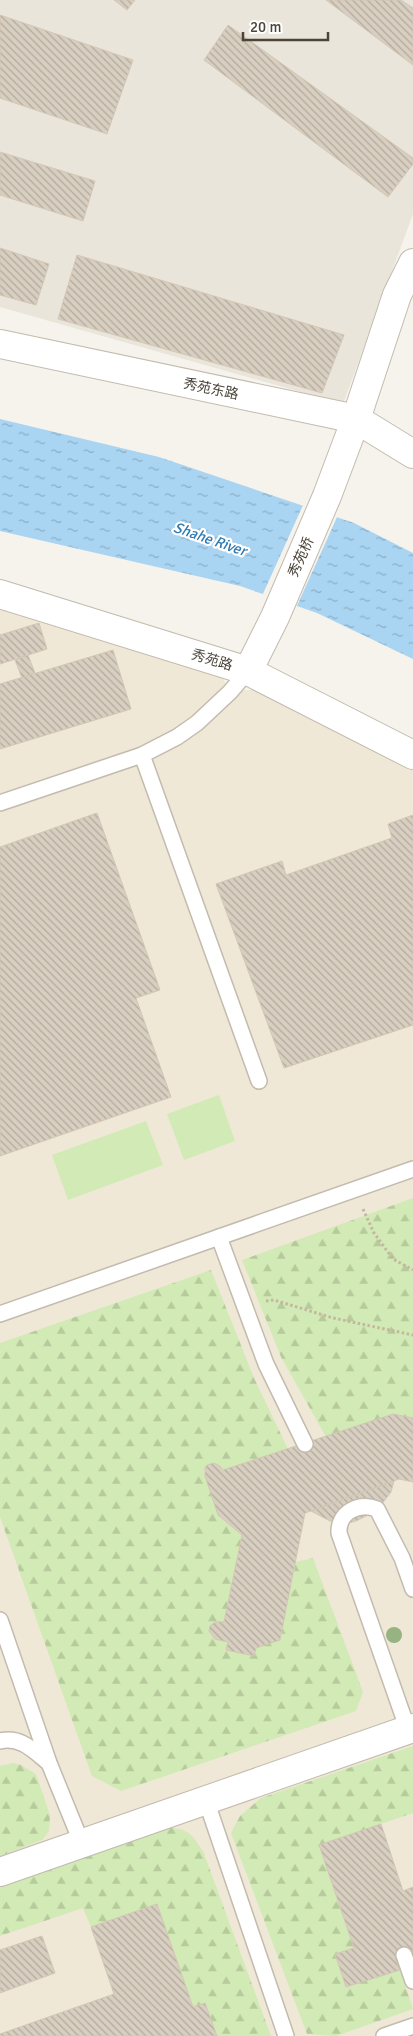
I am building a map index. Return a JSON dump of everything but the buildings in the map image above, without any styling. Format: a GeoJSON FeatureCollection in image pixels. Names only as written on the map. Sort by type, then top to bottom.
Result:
{"type":"FeatureCollection","features":[{"type":"Feature","properties":{"kind":"street","name":"秀苑桥"},"geometry":{"type":"LineString","coordinates":[[248,671],[275,617],[327,496],[356,419],[397,295],[413,263]]}},
{"type":"Feature","properties":{"kind":"street","name":"秀苑东路"},"geometry":{"type":"LineString","coordinates":[[0,344],[356,419],[413,454]]}},
{"type":"Feature","properties":{"kind":"street","name":"秀苑路"},"geometry":{"type":"LineString","coordinates":[[0,594],[248,671],[413,755]]}},
{"type":"Feature","properties":{"kind":"street"},"geometry":{"type":"LineString","coordinates":[[0,1872],[411,1729]]}},
{"type":"Feature","properties":{"kind":"lane"},"geometry":{"type":"LineString","coordinates":[[0,804],[142,756],[176,737],[197,722],[230,692],[248,671]]}},
{"type":"Feature","properties":{"kind":"lane"},"geometry":{"type":"LineString","coordinates":[[142,756],[259,1081]]}},
{"type":"Feature","properties":{"kind":"lane"},"geometry":{"type":"LineString","coordinates":[[0,1314],[413,1169]]}},
{"type":"Feature","properties":{"kind":"lane"},"geometry":{"type":"LineString","coordinates":[[219,1237],[266,1364],[305,1444]]}},
{"type":"Feature","properties":{"kind":"lane"},"geometry":{"type":"LineString","coordinates":[[411,1729],[339,1533],[342,1517],[360,1506],[369,1506],[377,1509],[402,1558],[413,1590]]}},
{"type":"Feature","properties":{"kind":"lane"},"geometry":{"type":"LineString","coordinates":[[0,1620],[49,1763],[82,1844]]}},
{"type":"Feature","properties":{"kind":"lane"},"geometry":{"type":"LineString","coordinates":[[0,1741],[6,1739],[22,1741],[49,1763]]}},
{"type":"Feature","properties":{"kind":"lane"},"geometry":{"type":"LineString","coordinates":[[206,1800],[286,2036]]}},
{"type":"Feature","properties":{"kind":"lane"},"geometry":{"type":"LineString","coordinates":[[404,1955],[413,1981]]}},
{"type":"Feature","properties":{"kind":"lane"},"geometry":{"type":"LineString","coordinates":[[384,2036],[413,2026]]}},
{"type":"Feature","properties":{"kind":"path"},"geometry":{"type":"LineString","coordinates":[[355,1189],[374,1234],[394,1259],[413,1270]]}},
{"type":"Feature","properties":{"kind":"path"},"geometry":{"type":"LineString","coordinates":[[243,1303],[274,1300],[332,1318],[413,1334]]}},
{"type":"Feature","properties":{"kind":"shaded area"},"geometry":{"type":"Polygon","coordinates":[[[0,0],[413,0],[413,214],[343,404],[0,307],[0,0]]]}},
{"type":"Feature","properties":{"kind":"shaded area"},"geometry":{"type":"Polygon","coordinates":[[[0,606],[221,675],[230,691],[264,689],[413,769],[413,2036],[0,2036],[0,606]]]}},
{"type":"Feature","properties":{"kind":"green space"},"geometry":{"type":"Polygon","coordinates":[[[219,1095],[235,1141],[184,1160],[167,1114],[219,1095]]]}},
{"type":"Feature","properties":{"kind":"green space"},"geometry":{"type":"Polygon","coordinates":[[[146,1121],[163,1165],[68,1200],[52,1155],[146,1121]]]}},
{"type":"Feature","properties":{"kind":"green space"},"geometry":{"type":"Polygon","coordinates":[[[413,1198],[413,1418],[393,1414],[326,1437],[281,1357],[242,1260],[413,1198]]]}},
{"type":"Feature","properties":{"kind":"green space"},"geometry":{"type":"Polygon","coordinates":[[[211,1270],[254,1378],[288,1449],[223,1470],[214,1463],[207,1465],[204,1471],[218,1515],[242,1535],[224,1622],[215,1622],[209,1631],[215,1639],[256,1648],[280,1640],[296,1562],[313,1558],[363,1692],[356,1711],[121,1791],[92,1776],[0,1517],[0,1343],[211,1270]]]}},
{"type":"Feature","properties":{"kind":"green space"},"geometry":{"type":"Polygon","coordinates":[[[413,1746],[413,1813],[319,1845],[354,1948],[335,1955],[346,1987],[400,1970],[413,2009],[336,2036],[307,2034],[231,1833],[240,1816],[261,1798],[413,1746]]]}},
{"type":"Feature","properties":{"kind":"green space"},"geometry":{"type":"Polygon","coordinates":[[[13,1763],[21,1765],[36,1774],[50,1815],[49,1831],[42,1840],[0,1856],[0,1766],[13,1763]]]}},
{"type":"Feature","properties":{"kind":"green space"},"geometry":{"type":"Polygon","coordinates":[[[168,1828],[185,1831],[203,1851],[271,2036],[217,2036],[205,2003],[193,2007],[157,1904],[91,1927],[83,1908],[0,1936],[0,1885],[168,1828]]]}},
{"type":"Feature","properties":{"kind":"water","name":"Shahe River"},"geometry":{"type":"Polygon","coordinates":[[[0,419],[159,457],[354,523],[413,553],[413,659],[317,613],[240,586],[0,531],[0,419]]]}},
{"type":"Feature","properties":{"kind":"pier"},"geometry":{"type":"Polygon","coordinates":[[[304,503],[338,515],[296,608],[262,596],[304,503]]]}}]}
